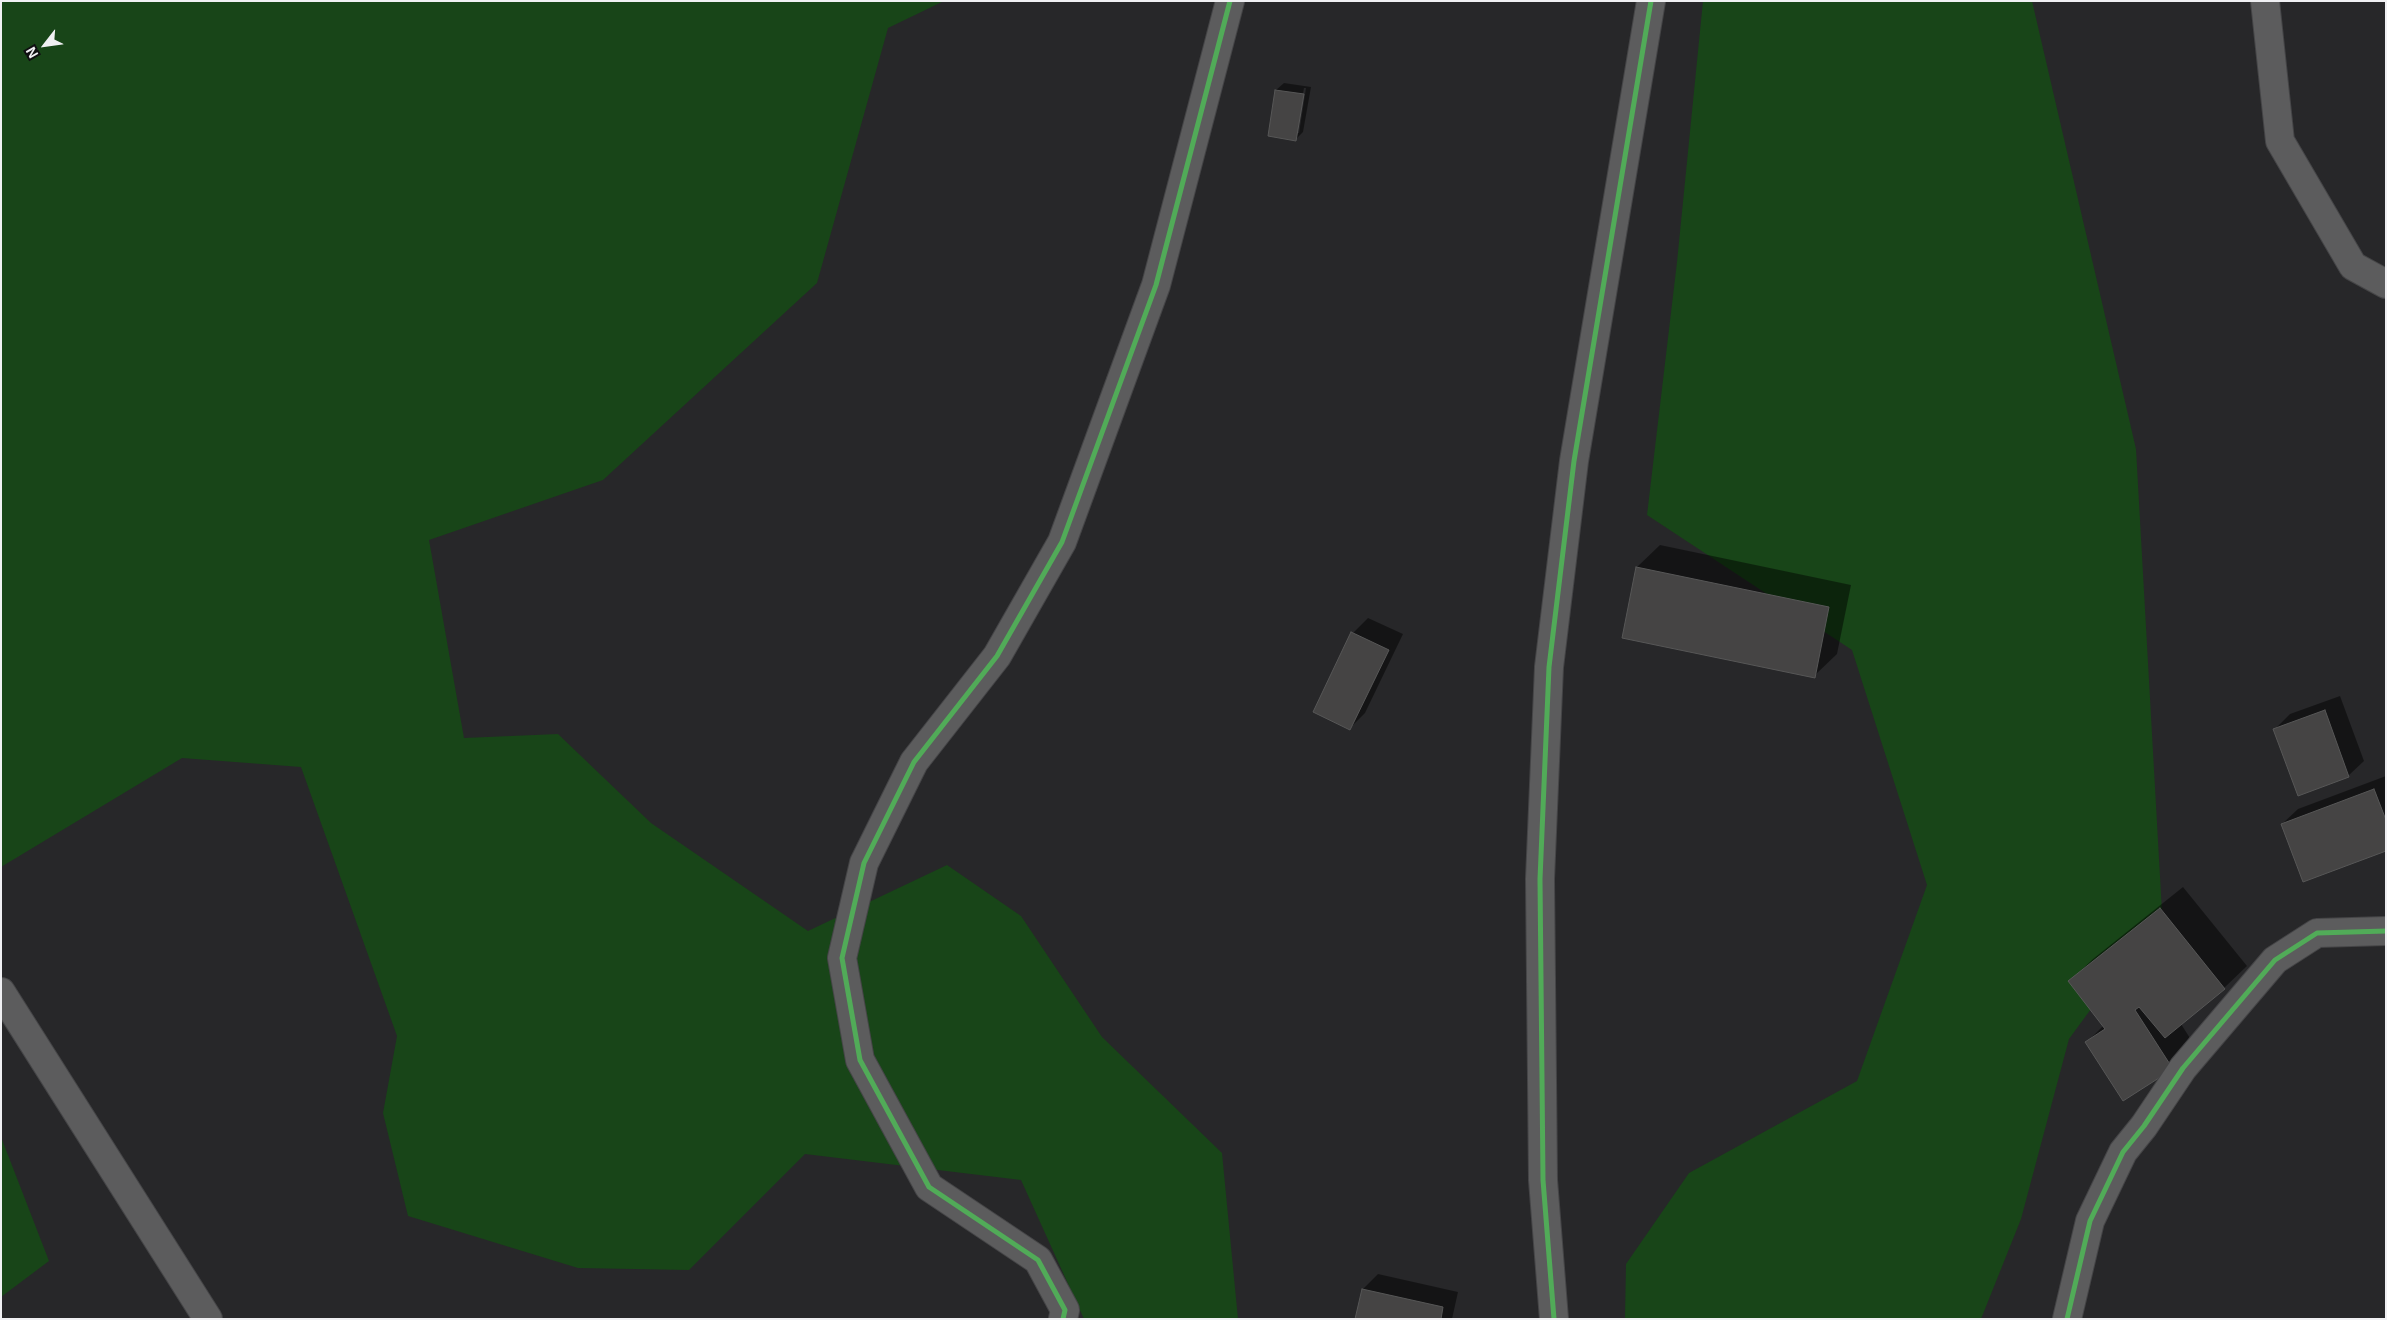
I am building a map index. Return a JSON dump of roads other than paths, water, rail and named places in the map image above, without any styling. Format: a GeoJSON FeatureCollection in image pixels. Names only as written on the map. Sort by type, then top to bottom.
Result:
{"type":"FeatureCollection","features":[{"type":"Feature","properties":{"kind":"street"},"geometry":{"type":"LineString","coordinates":[[1063,1319],[1065,1310],[1038,1260],[929,1187],[860,1060],[842,958],[864,863],[914,762],[997,656],[1062,542],[1156,284],[1230,1]]}},
{"type":"Feature","properties":{"kind":"street"},"geometry":{"type":"LineString","coordinates":[[1554,1319],[1543,1180],[1540,888],[1550,667],[1574,461],[1651,1]]}},
{"type":"Feature","properties":{"kind":"street"},"geometry":{"type":"LineString","coordinates":[[2265,1],[2280,141],[2352,266],[2386,284]]}},
{"type":"Feature","properties":{"kind":"street"},"geometry":{"type":"LineString","coordinates":[[2068,1319],[2090,1221],[2123,1152],[2144,1126],[2183,1068],[2275,960],[2317,933],[2386,931]]}},
{"type":"Feature","properties":{"kind":"street"},"geometry":{"type":"LineString","coordinates":[[1,992],[208,1319]]}}]}
